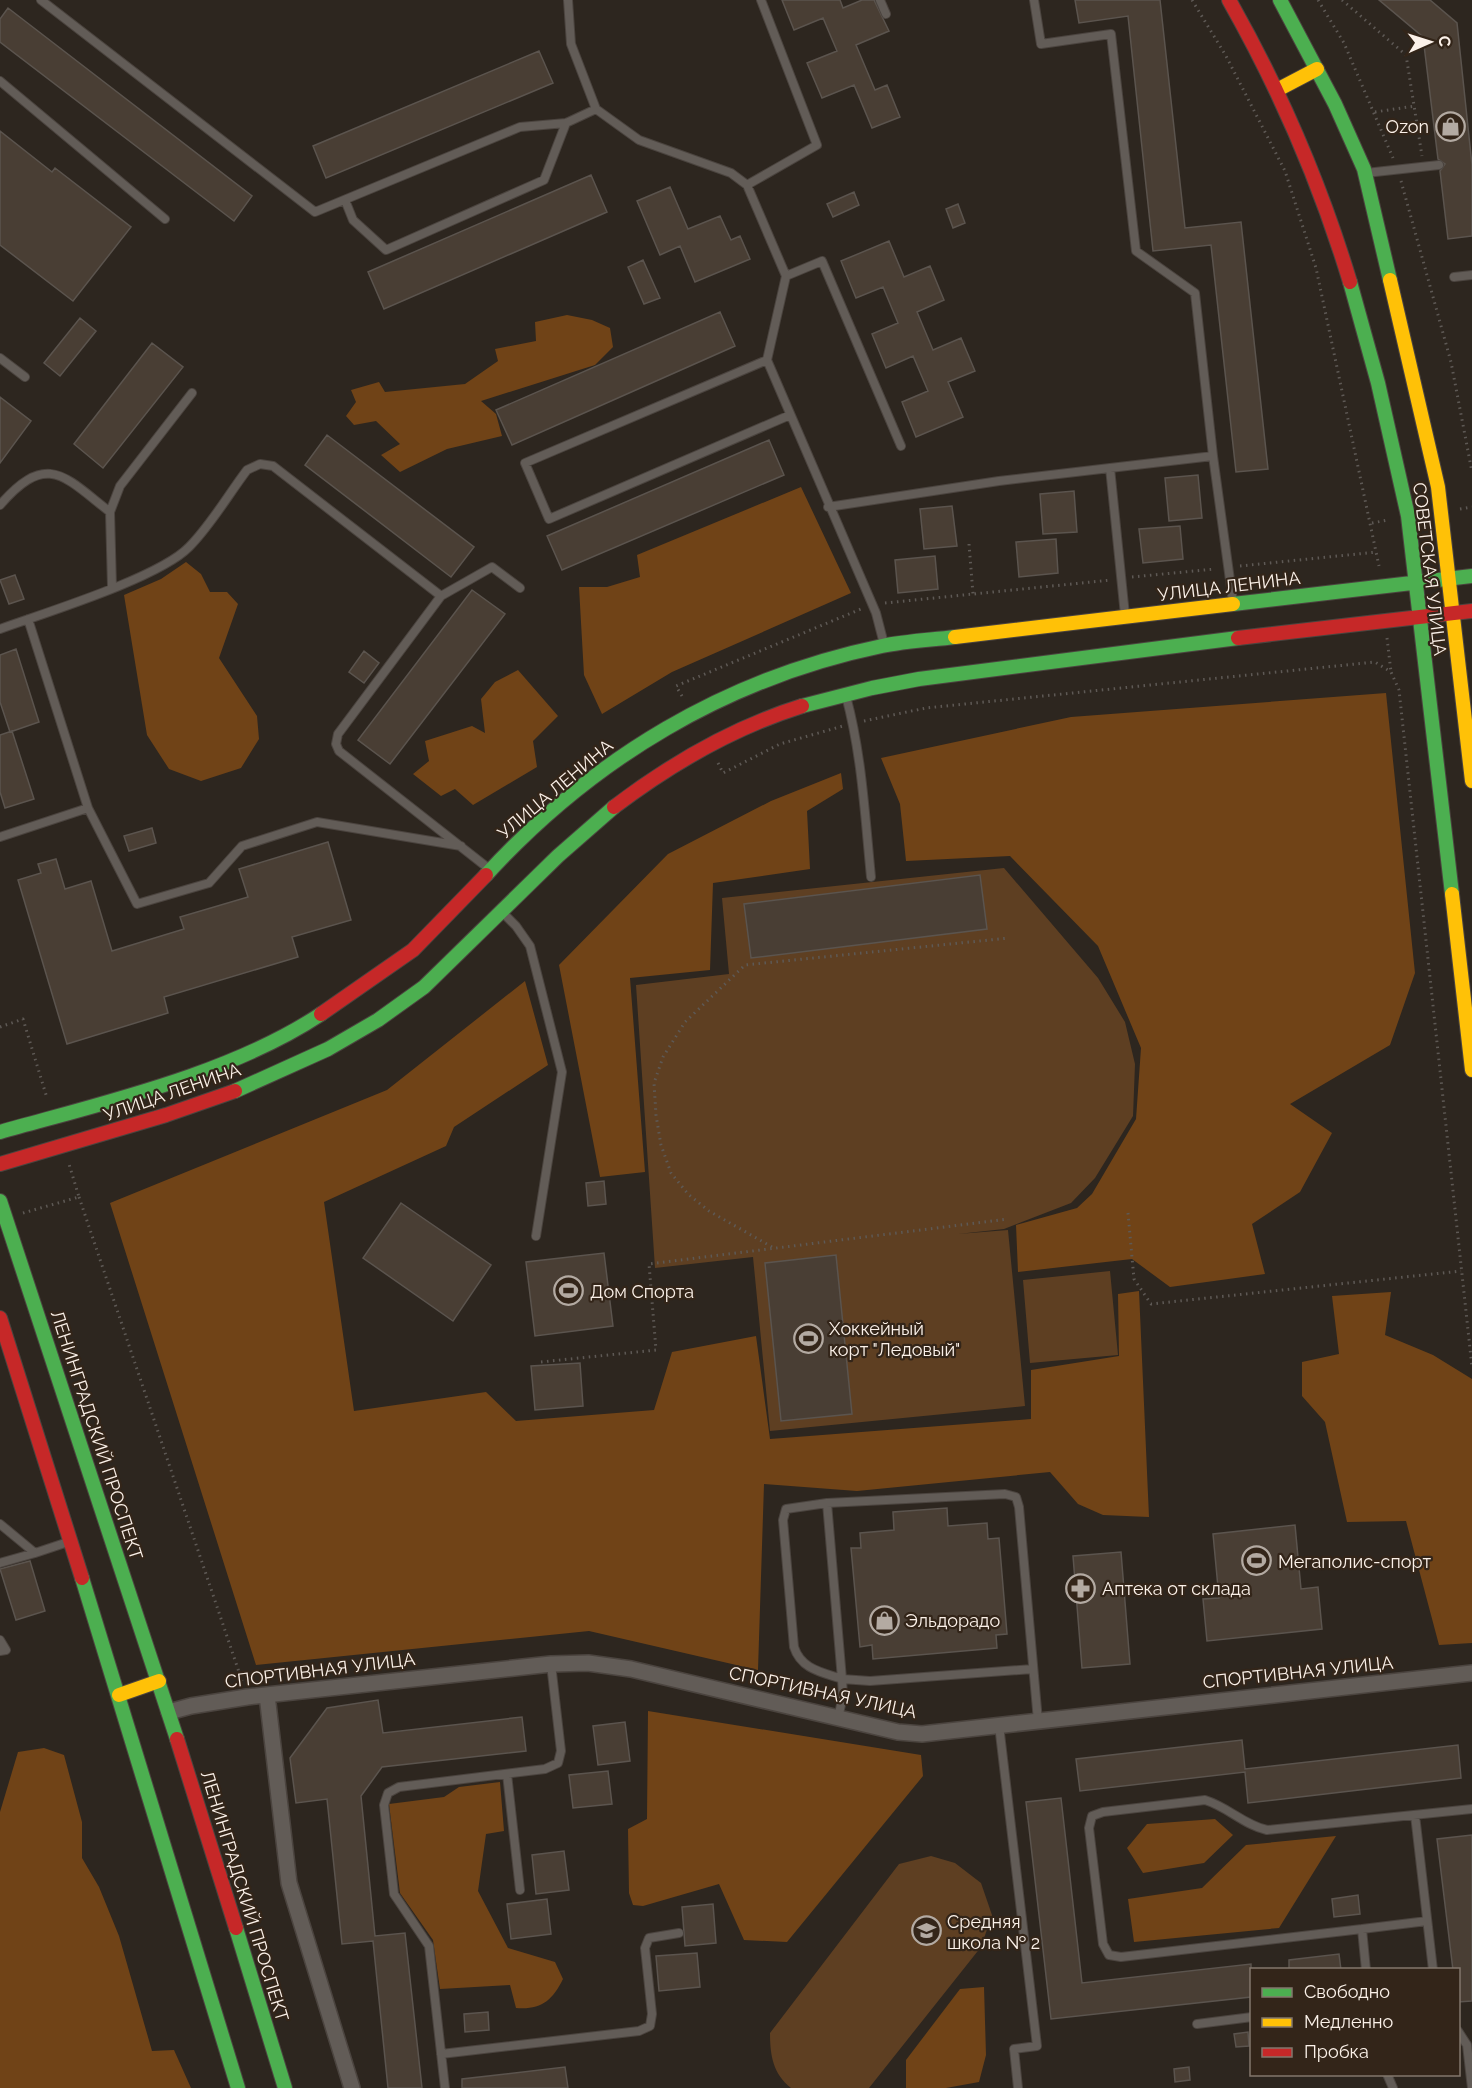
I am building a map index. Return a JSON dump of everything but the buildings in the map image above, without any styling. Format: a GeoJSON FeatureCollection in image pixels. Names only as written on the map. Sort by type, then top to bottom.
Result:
{"type":"FeatureCollection","features":[{"type":"Feature","properties":{"kind":"street","name":"СОВЕТСКАЯ УЛИЦА"},"geometry":{"type":"LineString","coordinates":[[1229,0],[1299,132],[1332,226],[1364,333],[1395,453],[1408,516],[1472,1070]]}},
{"type":"Feature","properties":{"kind":"street","name":"СОВЕТСКАЯ УЛИЦА"},"geometry":{"type":"LineString","coordinates":[[1280,0],[1317,69],[1365,173],[1438,487],[1472,781]]}},
{"type":"Feature","properties":{"kind":"street"},"geometry":{"type":"LineString","coordinates":[[1277,90],[1317,69]]}},
{"type":"Feature","properties":{"kind":"street","name":"УЛИЦА ЛЕНИНА"},"geometry":{"type":"LineString","coordinates":[[0,1164],[147,1120],[295,1068],[358,1035],[425,963],[490,870],[526,833],[591,777],[681,718],[769,676],[818,660],[885,645],[1472,576]]}},
{"type":"Feature","properties":{"kind":"street","name":"УЛИЦА ЛЕНИНА"},"geometry":{"type":"LineString","coordinates":[[0,1132],[140,1090],[249,1051],[425,963],[501,911],[585,829],[622,799],[663,772],[735,731],[771,717],[846,695],[928,678],[993,659],[1472,611]]}},
{"type":"Feature","properties":{"kind":"street"},"geometry":{"type":"LineString","coordinates":[[990,631],[993,659]]}},
{"type":"Feature","properties":{"kind":"street","name":"ЛЕНИНГРАДСКИЙ ПРОСПЕКТ"},"geometry":{"type":"LineString","coordinates":[[0,1202],[159,1680],[285,2088]]}},
{"type":"Feature","properties":{"kind":"street"},"geometry":{"type":"LineString","coordinates":[[0,1318],[119,1695],[238,2088]]}},
{"type":"Feature","properties":{"kind":"street","name":"СПОРТИВНАЯ УЛИЦА"},"geometry":{"type":"LineString","coordinates":[[169,1712],[247,1697],[551,1664],[588,1663],[631,1669],[898,1732],[922,1734],[1472,1673]]}},
{"type":"Feature","properties":{"kind":"street"},"geometry":{"type":"LineString","coordinates":[[119,1695],[159,1680]]}},
{"type":"Feature","properties":{"kind":"street"},"geometry":{"type":"LineString","coordinates":[[267,1695],[289,1882],[352,2088]]}},
{"type":"Feature","properties":{"kind":"lane"},"geometry":{"type":"LineString","coordinates":[[41,0],[315,212],[520,127],[566,123],[596,110]]}},
{"type":"Feature","properties":{"kind":"lane"},"geometry":{"type":"LineString","coordinates":[[568,0],[571,44],[596,110],[639,140],[731,173],[747,184],[786,276],[767,360],[828,507],[872,604],[885,645]]}},
{"type":"Feature","properties":{"kind":"lane"},"geometry":{"type":"LineString","coordinates":[[747,184],[818,145],[761,0]]}},
{"type":"Feature","properties":{"kind":"lane"},"geometry":{"type":"LineString","coordinates":[[880,0],[886,14]]}},
{"type":"Feature","properties":{"kind":"lane"},"geometry":{"type":"LineString","coordinates":[[1034,0],[1041,44],[1111,34],[1136,251],[1195,293],[1213,456],[1233,604]]}},
{"type":"Feature","properties":{"kind":"lane"},"geometry":{"type":"LineString","coordinates":[[0,81],[165,219]]}},
{"type":"Feature","properties":{"kind":"lane"},"geometry":{"type":"LineString","coordinates":[[345,200],[353,220],[386,250],[544,180],[566,123]]}},
{"type":"Feature","properties":{"kind":"lane"},"geometry":{"type":"LineString","coordinates":[[1365,173],[1439,165]]}},
{"type":"Feature","properties":{"kind":"lane"},"geometry":{"type":"LineString","coordinates":[[786,276],[822,261],[901,446]]}},
{"type":"Feature","properties":{"kind":"lane"},"geometry":{"type":"LineString","coordinates":[[1454,277],[1472,275]]}},
{"type":"Feature","properties":{"kind":"lane"},"geometry":{"type":"LineString","coordinates":[[0,358],[25,376]]}},
{"type":"Feature","properties":{"kind":"lane"},"geometry":{"type":"LineString","coordinates":[[767,360],[525,464],[549,519],[789,415]]}},
{"type":"Feature","properties":{"kind":"lane"},"geometry":{"type":"LineString","coordinates":[[112,587],[110,512],[120,486],[192,393]]}},
{"type":"Feature","properties":{"kind":"lane"},"geometry":{"type":"LineString","coordinates":[[828,507],[999,480],[1213,456]]}},
{"type":"Feature","properties":{"kind":"lane"},"geometry":{"type":"LineString","coordinates":[[0,628],[112,587],[171,561],[189,547],[247,470],[260,464],[273,466],[441,596]]}},
{"type":"Feature","properties":{"kind":"lane"},"geometry":{"type":"LineString","coordinates":[[1110,468],[1125,616]]}},
{"type":"Feature","properties":{"kind":"lane"},"geometry":{"type":"LineString","coordinates":[[0,505],[28,478],[63,474],[110,512]]}},
{"type":"Feature","properties":{"kind":"lane"},"geometry":{"type":"LineString","coordinates":[[490,870],[339,751],[336,744],[338,734],[441,596],[492,567],[520,588]]}},
{"type":"Feature","properties":{"kind":"lane"},"geometry":{"type":"LineString","coordinates":[[28,619],[88,808],[137,904],[208,883],[242,846],[317,822],[463,847]]}},
{"type":"Feature","properties":{"kind":"lane"},"geometry":{"type":"LineString","coordinates":[[846,695],[852,718],[864,805],[871,877]]}},
{"type":"Feature","properties":{"kind":"lane"},"geometry":{"type":"LineString","coordinates":[[0,837],[88,808]]}},
{"type":"Feature","properties":{"kind":"lane"},"geometry":{"type":"LineString","coordinates":[[501,911],[516,926],[530,946],[562,1072],[536,1236]]}},
{"type":"Feature","properties":{"kind":"lane"},"geometry":{"type":"LineString","coordinates":[[1033,1669],[870,1681],[842,1679],[816,1671],[797,1659],[790,1612],[783,1520],[786,1509],[827,1503],[1005,1494],[1016,1497],[1019,1507],[1038,1721]]}},
{"type":"Feature","properties":{"kind":"lane"},"geometry":{"type":"LineString","coordinates":[[827,1503],[843,1696],[838,1718]]}},
{"type":"Feature","properties":{"kind":"lane"},"geometry":{"type":"LineString","coordinates":[[0,1524],[34,1553]]}},
{"type":"Feature","properties":{"kind":"lane"},"geometry":{"type":"LineString","coordinates":[[0,1563],[70,1542]]}},
{"type":"Feature","properties":{"kind":"lane"},"geometry":{"type":"LineString","coordinates":[[0,1640],[6,1650],[0,1651]]}},
{"type":"Feature","properties":{"kind":"lane"},"geometry":{"type":"LineString","coordinates":[[445,2088],[429,1946],[394,1894],[384,1805],[388,1793],[399,1787],[545,1769],[558,1763],[561,1751],[551,1664]]}},
{"type":"Feature","properties":{"kind":"lane"},"geometry":{"type":"LineString","coordinates":[[999,1725],[1037,2046],[1014,2049],[1018,2088]]}},
{"type":"Feature","properties":{"kind":"lane"},"geometry":{"type":"LineString","coordinates":[[507,1774],[520,1890]]}},
{"type":"Feature","properties":{"kind":"lane"},"geometry":{"type":"LineString","coordinates":[[1427,1921],[1121,1957],[1109,1954],[1103,1944],[1100,1921],[1089,1828],[1092,1816],[1102,1812],[1206,1800],[1218,1804],[1251,1826],[1267,1830],[1472,1809]]}},
{"type":"Feature","properties":{"kind":"lane"},"geometry":{"type":"LineString","coordinates":[[1415,1815],[1433,1968]]}},
{"type":"Feature","properties":{"kind":"lane"},"geometry":{"type":"LineString","coordinates":[[1362,1929],[1366,1968]]}},
{"type":"Feature","properties":{"kind":"lane"},"geometry":{"type":"LineString","coordinates":[[441,2054],[639,2031],[650,2026],[652,2014],[645,1948],[649,1938],[679,1933]]}},
{"type":"Feature","properties":{"kind":"lane"},"geometry":{"type":"LineString","coordinates":[[1197,2024],[1250,2017]]}},
{"type":"Feature","properties":{"kind":"lane"},"geometry":{"type":"LineString","coordinates":[[1460,2034],[1467,2045],[1472,2088]]}},
{"type":"Feature","properties":{"kind":"path"},"geometry":{"type":"LineString","coordinates":[[1192,0],[1226,56],[1285,171],[1322,291],[1370,511],[1382,585]]}},
{"type":"Feature","properties":{"kind":"path"},"geometry":{"type":"LineString","coordinates":[[1318,0],[1344,43],[1398,170],[1451,363],[1472,472]]}},
{"type":"Feature","properties":{"kind":"path"},"geometry":{"type":"LineString","coordinates":[[1342,0],[1407,55],[1424,167]]}},
{"type":"Feature","properties":{"kind":"path"},"geometry":{"type":"LineString","coordinates":[[1375,112],[1415,106]]}},
{"type":"Feature","properties":{"kind":"path"},"geometry":{"type":"LineString","coordinates":[[969,544],[973,594]]}},
{"type":"Feature","properties":{"kind":"path"},"geometry":{"type":"LineString","coordinates":[[676,686],[872,604]]}},
{"type":"Feature","properties":{"kind":"path"},"geometry":{"type":"LineString","coordinates":[[1386,619],[1391,672],[1399,690],[1472,1367]]}},
{"type":"Feature","properties":{"kind":"path"},"geometry":{"type":"LineString","coordinates":[[926,708],[1375,662],[1391,672]]}},
{"type":"Feature","properties":{"kind":"path"},"geometry":{"type":"LineString","coordinates":[[772,1247],[709,1211],[688,1194],[671,1173],[661,1145],[654,1083],[663,1057],[685,1022],[745,965],[1009,938]]}},
{"type":"Feature","properties":{"kind":"path"},"geometry":{"type":"LineString","coordinates":[[79,1197],[247,1697]]}},
{"type":"Feature","properties":{"kind":"path"},"geometry":{"type":"LineString","coordinates":[[1128,1213],[1134,1279],[1150,1304],[1461,1271]]}},
{"type":"Feature","properties":{"kind":"path"},"geometry":{"type":"LineString","coordinates":[[541,1362],[656,1350],[649,1264],[1008,1219]]}},
{"type":"Feature","properties":{"kind":"shaded area"},"geometry":{"type":"Polygon","coordinates":[[[567,315],[592,320],[610,328],[613,347],[595,365],[481,401],[496,414],[502,436],[447,449],[400,472],[381,455],[400,444],[376,421],[354,425],[346,416],[356,402],[351,390],[379,382],[385,392],[465,384],[498,361],[495,349],[536,341],[535,322],[567,315]]]}},
{"type":"Feature","properties":{"kind":"shaded area"},"geometry":{"type":"Polygon","coordinates":[[[801,487],[851,593],[672,672],[602,714],[584,675],[579,587],[607,587],[640,577],[637,555],[801,487]]]}},
{"type":"Feature","properties":{"kind":"shaded area"},"geometry":{"type":"Polygon","coordinates":[[[186,562],[201,574],[210,592],[227,592],[238,604],[219,658],[257,716],[259,739],[241,768],[201,781],[169,769],[147,735],[124,595],[161,579],[186,562]]]}},
{"type":"Feature","properties":{"kind":"shaded area"},"geometry":{"type":"Polygon","coordinates":[[[518,670],[558,716],[533,741],[537,767],[473,805],[455,789],[441,796],[413,774],[429,761],[425,741],[472,726],[485,733],[481,699],[495,682],[518,670]]]}},
{"type":"Feature","properties":{"kind":"shaded area"},"geometry":{"type":"Polygon","coordinates":[[[1386,693],[1415,973],[1390,1045],[1290,1104],[1332,1133],[1300,1192],[1252,1224],[1265,1274],[1170,1287],[1132,1259],[1018,1272],[1016,1225],[1077,1208],[1092,1194],[1136,1119],[1141,1048],[1098,946],[1010,856],[906,861],[900,804],[881,758],[1071,717],[1386,693]]]}},
{"type":"Feature","properties":{"kind":"shaded area"},"geometry":{"type":"Polygon","coordinates":[[[841,773],[843,789],[807,811],[810,869],[713,883],[710,970],[630,978],[645,1172],[600,1177],[559,965],[668,854],[771,801],[841,773]]]}},
{"type":"Feature","properties":{"kind":"shaded area"},"geometry":{"type":"Polygon","coordinates":[[[1004,868],[1098,978],[1125,1022],[1135,1064],[1133,1116],[1095,1178],[1071,1203],[1004,1229],[958,1234],[1008,1230],[1025,1406],[770,1431],[753,1257],[655,1268],[636,985],[729,974],[722,898],[1004,868]]]}},
{"type":"Feature","properties":{"kind":"shaded area"},"geometry":{"type":"Polygon","coordinates":[[[525,981],[548,1065],[454,1127],[446,1146],[324,1202],[354,1411],[486,1392],[516,1421],[654,1410],[672,1352],[756,1336],[770,1439],[1031,1419],[1031,1370],[1119,1356],[1118,1294],[1139,1291],[1149,1517],[1103,1515],[1078,1504],[1050,1472],[857,1491],[764,1484],[758,1670],[589,1631],[256,1665],[110,1203],[387,1090],[525,981]]]}},
{"type":"Feature","properties":{"kind":"shaded area"},"geometry":{"type":"Polygon","coordinates":[[[1110,1271],[1118,1355],[1030,1363],[1023,1280],[1110,1271]]]}},
{"type":"Feature","properties":{"kind":"shaded area"},"geometry":{"type":"Polygon","coordinates":[[[1391,1292],[1385,1335],[1433,1355],[1472,1379],[1472,1643],[1439,1645],[1406,1521],[1347,1522],[1325,1422],[1302,1396],[1302,1362],[1339,1354],[1332,1296],[1391,1292]]]}},
{"type":"Feature","properties":{"kind":"shaded area"},"geometry":{"type":"Polygon","coordinates":[[[648,1711],[921,1755],[923,1776],[787,1942],[744,1940],[719,1884],[643,1906],[633,1905],[629,1893],[628,1829],[647,1819],[648,1711]]]}},
{"type":"Feature","properties":{"kind":"shaded area"},"geometry":{"type":"Polygon","coordinates":[[[44,1748],[64,1755],[82,1822],[82,1858],[99,1887],[119,1936],[152,2051],[174,2050],[191,2088],[0,2088],[0,1812],[18,1752],[44,1748]]]}},
{"type":"Feature","properties":{"kind":"shaded area"},"geometry":{"type":"Polygon","coordinates":[[[500,1782],[504,1831],[486,1834],[478,1891],[508,1948],[555,1962],[563,1979],[555,1993],[545,2002],[539,2006],[525,2008],[516,2008],[510,1985],[440,1989],[433,1940],[400,1893],[389,1804],[444,1797],[459,1787],[500,1782]]]}},
{"type":"Feature","properties":{"kind":"shaded area"},"geometry":{"type":"Polygon","coordinates":[[[1215,1819],[1233,1835],[1204,1863],[1143,1873],[1127,1848],[1147,1824],[1215,1819]]]}},
{"type":"Feature","properties":{"kind":"shaded area"},"geometry":{"type":"Polygon","coordinates":[[[1336,1836],[1279,1928],[1134,1942],[1128,1899],[1202,1888],[1246,1845],[1336,1836]]]}},
{"type":"Feature","properties":{"kind":"shaded area"},"geometry":{"type":"Polygon","coordinates":[[[931,1856],[955,1863],[981,1883],[992,1915],[981,1947],[869,2088],[791,2088],[776,2070],[770,2033],[899,1864],[931,1856]]]}},
{"type":"Feature","properties":{"kind":"shaded area"},"geometry":{"type":"Polygon","coordinates":[[[984,1987],[986,2055],[979,2082],[946,2088],[906,2088],[906,2060],[960,1989],[984,1987]]]}},
{"type":"Feature","properties":{"kind":"traffic: fast"},"geometry":{"type":"LineString","coordinates":[[1280,0],[1335,104],[1364,169],[1390,280]]}},
{"type":"Feature","properties":{"kind":"traffic: fast"},"geometry":{"type":"LineString","coordinates":[[1350,282],[1378,383],[1408,516],[1452,894]]}},
{"type":"Feature","properties":{"kind":"traffic: fast"},"geometry":{"type":"LineString","coordinates":[[1233,604],[1472,576]]}},
{"type":"Feature","properties":{"kind":"traffic: fast"},"geometry":{"type":"LineString","coordinates":[[486,875],[527,833],[571,794],[617,760],[666,729],[717,702],[770,679],[825,660],[891,644],[955,637]]}},
{"type":"Feature","properties":{"kind":"traffic: fast"},"geometry":{"type":"LineString","coordinates":[[802,706],[919,679],[1238,638]]}},
{"type":"Feature","properties":{"kind":"traffic: fast"},"geometry":{"type":"LineString","coordinates":[[235,1091],[328,1049],[378,1020],[424,987],[558,856],[614,807]]}},
{"type":"Feature","properties":{"kind":"traffic: fast"},"geometry":{"type":"LineString","coordinates":[[0,1132],[123,1098],[207,1070],[286,1035],[321,1014]]}},
{"type":"Feature","properties":{"kind":"traffic: fast"},"geometry":{"type":"LineString","coordinates":[[0,1201],[177,1739]]}},
{"type":"Feature","properties":{"kind":"traffic: fast"},"geometry":{"type":"LineString","coordinates":[[82,1578],[238,2088]]}},
{"type":"Feature","properties":{"kind":"traffic: fast"},"geometry":{"type":"LineString","coordinates":[[236,1928],[285,2088]]}},
{"type":"Feature","properties":{"kind":"traffic: slow"},"geometry":{"type":"LineString","coordinates":[[1277,90],[1317,69]]}},
{"type":"Feature","properties":{"kind":"traffic: slow"},"geometry":{"type":"LineString","coordinates":[[1390,280],[1438,487],[1472,781]]}},
{"type":"Feature","properties":{"kind":"traffic: slow"},"geometry":{"type":"LineString","coordinates":[[955,637],[1233,604]]}},
{"type":"Feature","properties":{"kind":"traffic: slow"},"geometry":{"type":"LineString","coordinates":[[1452,894],[1472,1070]]}},
{"type":"Feature","properties":{"kind":"traffic: slow"},"geometry":{"type":"LineString","coordinates":[[119,1695],[159,1681]]}},
{"type":"Feature","properties":{"kind":"traffic: jam"},"geometry":{"type":"LineString","coordinates":[[1229,0],[1282,103],[1326,209],[1350,282]]}},
{"type":"Feature","properties":{"kind":"traffic: jam"},"geometry":{"type":"LineString","coordinates":[[1238,638],[1472,611]]}},
{"type":"Feature","properties":{"kind":"traffic: jam"},"geometry":{"type":"LineString","coordinates":[[614,807],[703,748],[751,725],[802,706]]}},
{"type":"Feature","properties":{"kind":"traffic: jam"},"geometry":{"type":"LineString","coordinates":[[321,1014],[413,950],[486,875]]}},
{"type":"Feature","properties":{"kind":"traffic: jam"},"geometry":{"type":"LineString","coordinates":[[0,1164],[166,1115],[235,1091]]}},
{"type":"Feature","properties":{"kind":"traffic: jam"},"geometry":{"type":"LineString","coordinates":[[0,1318],[82,1578]]}},
{"type":"Feature","properties":{"kind":"traffic: jam"},"geometry":{"type":"LineString","coordinates":[[177,1739],[236,1928]]}},
{"type":"Feature","properties":{"kind":"place","name":"Ozon"},"geometry":{"type":"Point","coordinates":[1450,126]}},
{"type":"Feature","properties":{"kind":"place","name":"Дом Спорта"},"geometry":{"type":"Point","coordinates":[569,1291]}},
{"type":"Feature","properties":{"kind":"place","name":"Хоккейный корт \"Ледовый\""},"geometry":{"type":"Point","coordinates":[808,1338]}},
{"type":"Feature","properties":{"kind":"place","name":"Мегаполис-спорт"},"geometry":{"type":"Point","coordinates":[1257,1561]}},
{"type":"Feature","properties":{"kind":"place","name":"Аптека от склада"},"geometry":{"type":"Point","coordinates":[1081,1588]}},
{"type":"Feature","properties":{"kind":"place","name":"Эльдорадо"},"geometry":{"type":"Point","coordinates":[884,1620]}},
{"type":"Feature","properties":{"kind":"place","name":"Средняя школа № 2"},"geometry":{"type":"Point","coordinates":[926,1931]}}]}
